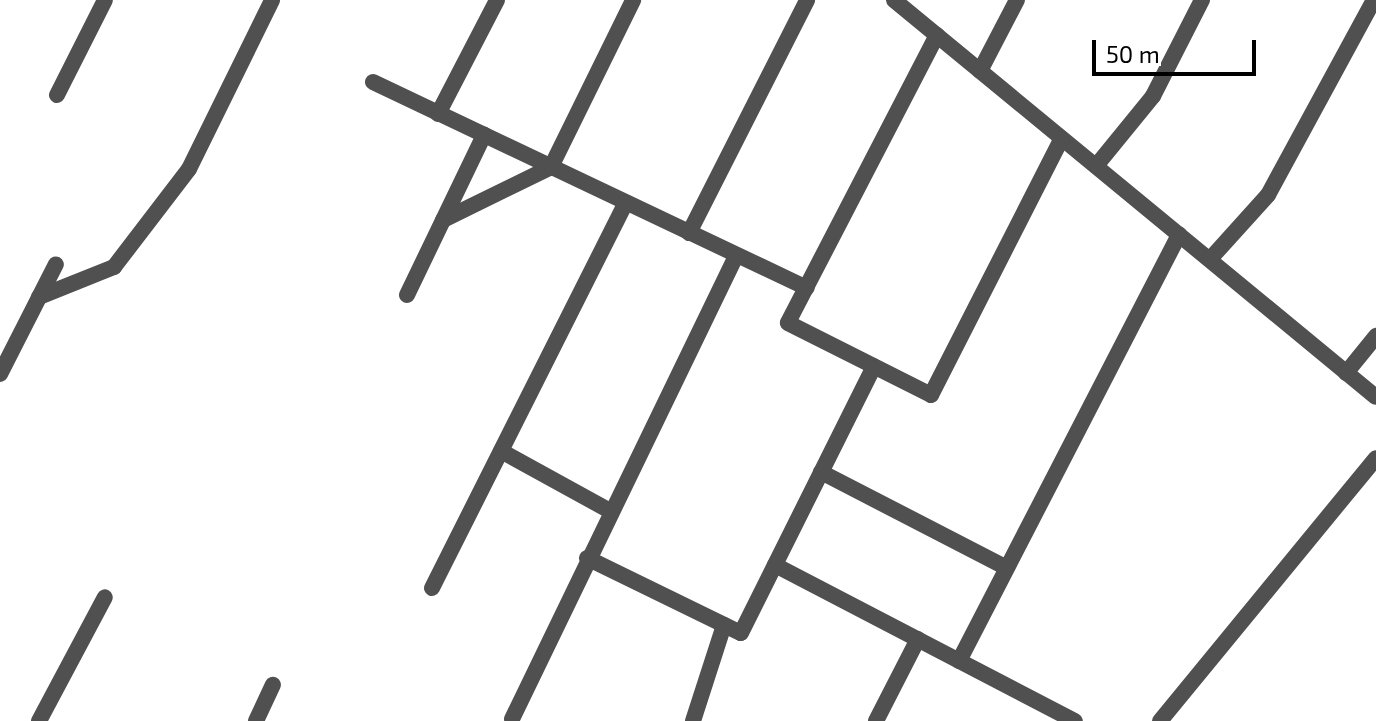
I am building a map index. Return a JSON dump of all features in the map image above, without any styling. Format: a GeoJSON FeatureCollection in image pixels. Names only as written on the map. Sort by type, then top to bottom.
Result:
{"type":"FeatureCollection","features":[{"type":"Feature","properties":{"kind":"street"},"geometry":{"type":"LineString","coordinates":[[57,95],[105,0]]}},
{"type":"Feature","properties":{"kind":"street"},"geometry":{"type":"LineString","coordinates":[[39,297],[114,267],[189,169],[272,0]]}},
{"type":"Feature","properties":{"kind":"street"},"geometry":{"type":"LineString","coordinates":[[438,114],[497,0]]}},
{"type":"Feature","properties":{"kind":"street"},"geometry":{"type":"LineString","coordinates":[[443,220],[551,167],[633,0]]}},
{"type":"Feature","properties":{"kind":"street"},"geometry":{"type":"LineString","coordinates":[[689,233],[807,0]]}},
{"type":"Feature","properties":{"kind":"street"},"geometry":{"type":"LineString","coordinates":[[894,0],[1376,397]]}},
{"type":"Feature","properties":{"kind":"street"},"geometry":{"type":"LineString","coordinates":[[980,71],[1017,0]]}},
{"type":"Feature","properties":{"kind":"street"},"geometry":{"type":"LineString","coordinates":[[1096,166],[1153,96],[1202,0]]}},
{"type":"Feature","properties":{"kind":"street"},"geometry":{"type":"LineString","coordinates":[[1211,258],[1268,195],[1374,0]]}},
{"type":"Feature","properties":{"kind":"street"},"geometry":{"type":"LineString","coordinates":[[937,35],[788,323],[931,395],[1062,138]]}},
{"type":"Feature","properties":{"kind":"street"},"geometry":{"type":"LineString","coordinates":[[373,82],[806,288]]}},
{"type":"Feature","properties":{"kind":"street"},"geometry":{"type":"LineString","coordinates":[[407,295],[484,135]]}},
{"type":"Feature","properties":{"kind":"street"},"geometry":{"type":"LineString","coordinates":[[432,588],[626,203]]}},
{"type":"Feature","properties":{"kind":"street"},"geometry":{"type":"LineString","coordinates":[[959,661],[1179,234]]}},
{"type":"Feature","properties":{"kind":"street"},"geometry":{"type":"LineString","coordinates":[[510,720],[736,256]]}},
{"type":"Feature","properties":{"kind":"street"},"geometry":{"type":"LineString","coordinates":[[0,374],[56,264]]}},
{"type":"Feature","properties":{"kind":"street"},"geometry":{"type":"LineString","coordinates":[[1346,373],[1376,336]]}},
{"type":"Feature","properties":{"kind":"street"},"geometry":{"type":"LineString","coordinates":[[587,558],[741,633],[874,366]]}},
{"type":"Feature","properties":{"kind":"street"},"geometry":{"type":"LineString","coordinates":[[501,451],[610,511]]}},
{"type":"Feature","properties":{"kind":"street"},"geometry":{"type":"LineString","coordinates":[[1160,721],[1376,458]]}},
{"type":"Feature","properties":{"kind":"street"},"geometry":{"type":"LineString","coordinates":[[821,472],[1007,568]]}},
{"type":"Feature","properties":{"kind":"street"},"geometry":{"type":"LineString","coordinates":[[775,565],[1075,721]]}},
{"type":"Feature","properties":{"kind":"street"},"geometry":{"type":"LineString","coordinates":[[39,721],[105,597]]}},
{"type":"Feature","properties":{"kind":"street"},"geometry":{"type":"LineString","coordinates":[[693,721],[724,625]]}},
{"type":"Feature","properties":{"kind":"street"},"geometry":{"type":"LineString","coordinates":[[876,721],[918,639]]}},
{"type":"Feature","properties":{"kind":"street"},"geometry":{"type":"LineString","coordinates":[[256,721],[273,685]]}}]}
